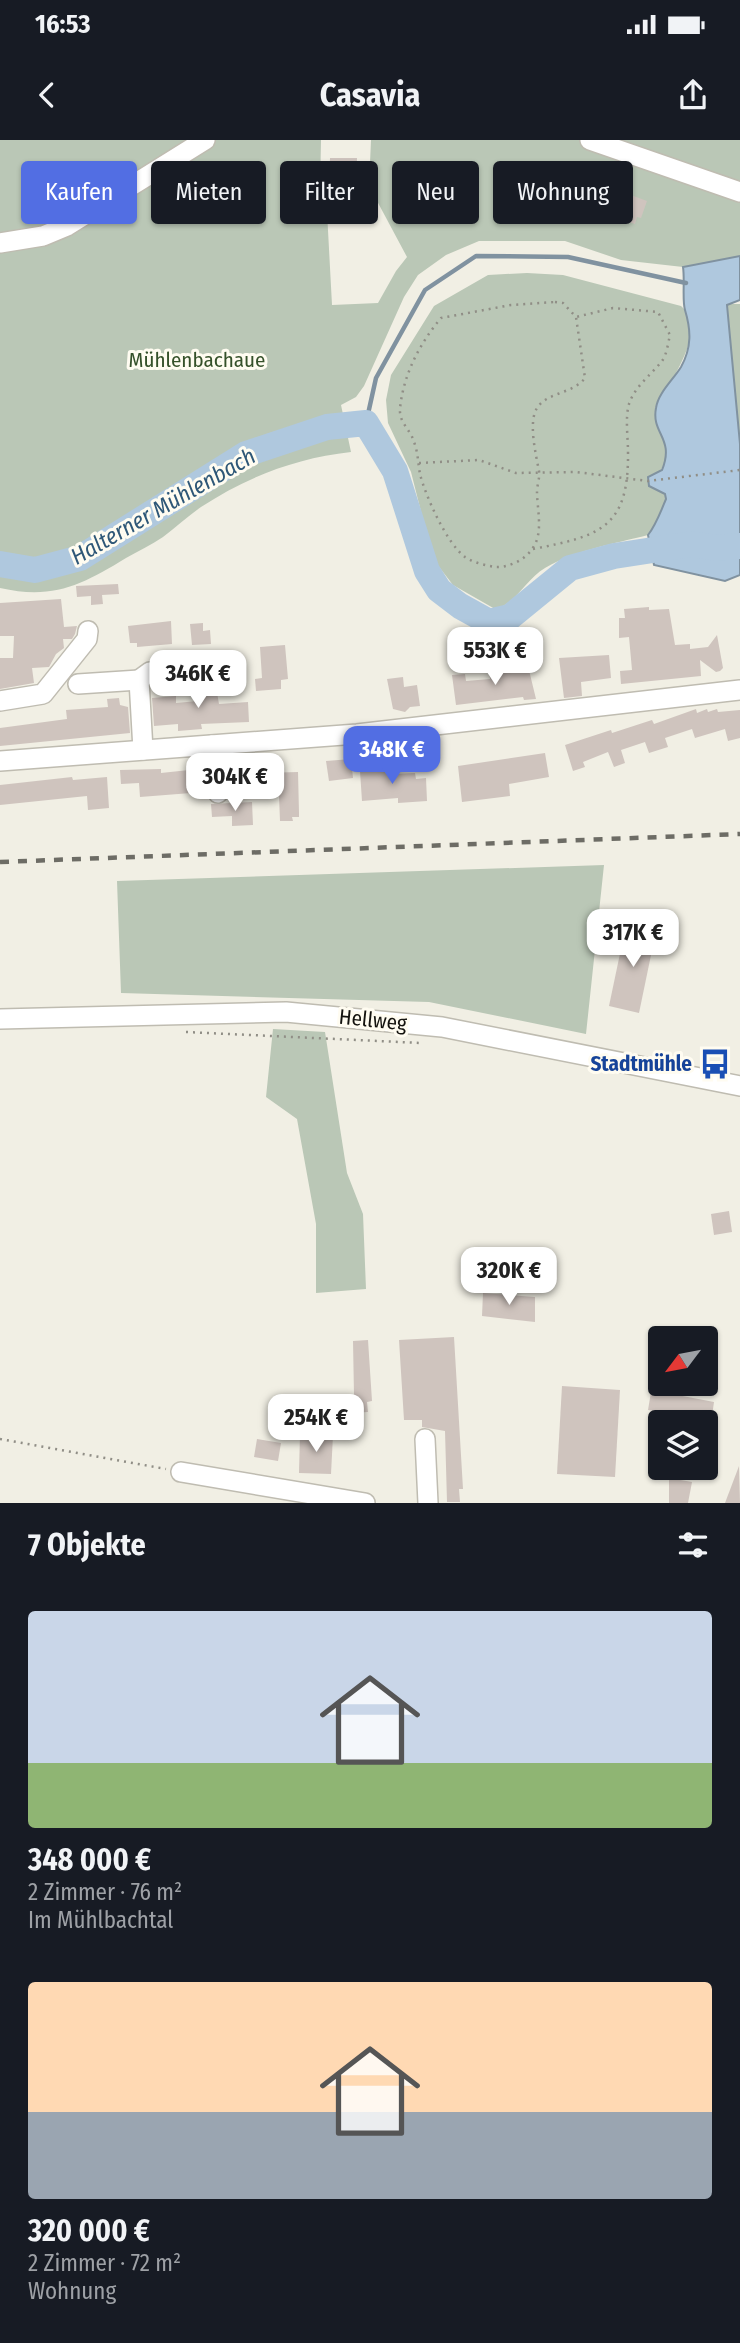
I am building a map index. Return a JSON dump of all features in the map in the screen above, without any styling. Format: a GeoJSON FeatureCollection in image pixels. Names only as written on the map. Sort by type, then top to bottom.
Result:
{"type":"FeatureCollection","features":[{"type":"Feature","properties":{"kind":"street"},"geometry":{"type":"LineString","coordinates":[[0,243],[43,236],[67,226],[205,140]]}},
{"type":"Feature","properties":{"kind":"street"},"geometry":{"type":"LineString","coordinates":[[590,140],[740,192]]}},
{"type":"Feature","properties":{"kind":"street"},"geometry":{"type":"LineString","coordinates":[[0,701],[43,694],[87,639],[88,631]]}},
{"type":"Feature","properties":{"kind":"street"},"geometry":{"type":"LineString","coordinates":[[78,684],[139,680],[150,672],[204,669]]}},
{"type":"Feature","properties":{"kind":"street"},"geometry":{"type":"LineString","coordinates":[[139,680],[143,750]]}},
{"type":"Feature","properties":{"kind":"street"},"geometry":{"type":"LineString","coordinates":[[0,761],[357,734],[740,690]]}},
{"type":"Feature","properties":{"kind":"street"},"geometry":{"type":"LineString","coordinates":[[212,745],[218,793]]}},
{"type":"Feature","properties":{"kind":"street","name":"Hellweg"},"geometry":{"type":"LineString","coordinates":[[0,1019],[286,1012],[442,1027],[740,1086]]}},
{"type":"Feature","properties":{"kind":"street"},"geometry":{"type":"LineString","coordinates":[[425,1439],[428,1503]]}},
{"type":"Feature","properties":{"kind":"street"},"geometry":{"type":"LineString","coordinates":[[181,1472],[365,1503]]}},
{"type":"Feature","properties":{"kind":"path"},"geometry":{"type":"LineString","coordinates":[[533,549],[538,533],[537,489],[540,474],[533,442],[535,410],[543,400],[579,386],[585,377],[576,317],[563,303],[511,305],[440,317],[421,345],[407,373],[400,410],[415,443],[425,488],[443,527],[464,557],[482,565],[502,568],[519,561],[533,549],[591,534],[612,522],[623,501],[629,404],[643,380],[664,358],[670,335],[658,312],[613,308],[576,317]]}},
{"type":"Feature","properties":{"kind":"path"},"geometry":{"type":"LineString","coordinates":[[419,463],[479,460],[516,472],[576,472],[648,481],[740,470]]}},
{"type":"Feature","properties":{"kind":"path"},"geometry":{"type":"LineString","coordinates":[[186,1032],[432,1044]]}},
{"type":"Feature","properties":{"kind":"path"},"geometry":{"type":"LineString","coordinates":[[0,1439],[181,1472]]}},
{"type":"Feature","properties":{"kind":"green space","name":"Mühlenbachaue"},"geometry":{"type":"Polygon","coordinates":[[[0,140],[321,140],[321,161],[280,161],[280,224],[328,224],[332,305],[378,303],[407,257],[378,203],[378,161],[370,161],[371,140],[740,140],[740,256],[683,267],[621,260],[565,241],[479,241],[446,255],[418,275],[404,297],[364,386],[356,397],[341,405],[351,452],[291,464],[254,478],[218,496],[158,540],[81,583],[52,591],[36,592],[0,588],[0,140]]]}},
{"type":"Feature","properties":{"kind":"green space"},"geometry":{"type":"Polygon","coordinates":[[[488,275],[563,275],[681,306],[691,322],[691,332],[690,341],[657,425],[666,457],[661,470],[649,486],[665,494],[666,499],[651,531],[648,535],[595,548],[545,568],[509,602],[495,609],[453,585],[433,559],[411,472],[388,423],[386,400],[391,375],[434,306],[488,275]]]}},
{"type":"Feature","properties":{"kind":"green space"},"geometry":{"type":"Polygon","coordinates":[[[727,304],[740,304],[740,444],[727,304]]]}},
{"type":"Feature","properties":{"kind":"green space"},"geometry":{"type":"Polygon","coordinates":[[[604,865],[586,1034],[429,1002],[121,993],[117,881],[604,865]]]}},
{"type":"Feature","properties":{"kind":"green space"},"geometry":{"type":"Polygon","coordinates":[[[273,1029],[325,1032],[347,1173],[363,1214],[366,1289],[316,1293],[316,1224],[297,1119],[266,1097],[273,1029]]]}},
{"type":"Feature","properties":{"kind":"water"},"geometry":{"type":"Polygon","coordinates":[[[740,256],[740,300],[727,305],[740,444],[740,575],[725,581],[654,565],[648,535],[666,499],[665,494],[649,486],[648,477],[662,470],[665,459],[666,450],[655,417],[657,402],[685,360],[689,345],[683,267],[740,256]]]}},
{"type":"Feature","properties":{"kind":"building"},"geometry":{"type":"Polygon","coordinates":[[[330,158],[357,158],[357,161],[330,161],[330,158]]]}},
{"type":"Feature","properties":{"kind":"building"},"geometry":{"type":"Polygon","coordinates":[[[633,196],[647,201],[641,218],[637,217],[635,224],[633,196]]]}},
{"type":"Feature","properties":{"kind":"building"},"geometry":{"type":"Polygon","coordinates":[[[118,584],[119,594],[102,595],[103,604],[91,605],[91,596],[77,597],[76,586],[118,584]]]}},
{"type":"Feature","properties":{"kind":"building"},"geometry":{"type":"Polygon","coordinates":[[[61,599],[64,627],[77,626],[72,639],[63,639],[64,648],[56,654],[49,667],[32,668],[34,683],[0,689],[0,658],[13,658],[14,636],[0,636],[0,603],[61,599]]]}},
{"type":"Feature","properties":{"kind":"building"},"geometry":{"type":"Polygon","coordinates":[[[649,607],[649,610],[669,609],[675,645],[690,644],[690,649],[708,647],[717,635],[723,668],[716,672],[700,660],[701,676],[621,684],[620,671],[632,670],[629,637],[619,638],[619,618],[625,618],[624,609],[649,607]]]}},
{"type":"Feature","properties":{"kind":"building"},"geometry":{"type":"Polygon","coordinates":[[[171,621],[172,644],[137,647],[137,643],[130,643],[128,626],[171,621]]]}},
{"type":"Feature","properties":{"kind":"building"},"geometry":{"type":"Polygon","coordinates":[[[203,623],[203,631],[210,630],[211,644],[192,645],[190,624],[203,623]]]}},
{"type":"Feature","properties":{"kind":"building"},"geometry":{"type":"Polygon","coordinates":[[[285,645],[288,679],[281,680],[281,689],[256,691],[255,679],[262,678],[260,647],[285,645]]]}},
{"type":"Feature","properties":{"kind":"building"},"geometry":{"type":"Polygon","coordinates":[[[609,655],[611,678],[581,682],[582,696],[564,698],[559,658],[609,655]]]}},
{"type":"Feature","properties":{"kind":"building"},"geometry":{"type":"Polygon","coordinates":[[[528,666],[536,699],[524,700],[523,697],[456,705],[452,675],[465,674],[466,681],[490,679],[489,671],[528,666]]]}},
{"type":"Feature","properties":{"kind":"building"},"geometry":{"type":"Polygon","coordinates":[[[214,675],[219,704],[248,702],[249,722],[201,724],[202,729],[178,731],[178,724],[154,726],[152,698],[176,696],[176,703],[198,701],[197,691],[206,690],[205,681],[214,675]]]}},
{"type":"Feature","properties":{"kind":"building"},"geometry":{"type":"Polygon","coordinates":[[[403,677],[404,687],[417,685],[420,706],[410,707],[405,712],[393,709],[387,679],[403,677]]]}},
{"type":"Feature","properties":{"kind":"building"},"geometry":{"type":"Polygon","coordinates":[[[119,698],[120,705],[128,707],[130,733],[0,746],[0,728],[67,719],[66,710],[108,707],[107,699],[119,698]]]}},
{"type":"Feature","properties":{"kind":"building"},"geometry":{"type":"Polygon","coordinates":[[[696,709],[697,713],[707,709],[708,712],[717,709],[718,712],[740,710],[740,738],[728,741],[725,729],[695,738],[692,729],[665,738],[668,747],[649,753],[645,742],[621,750],[625,763],[614,767],[608,752],[583,762],[585,767],[573,771],[565,745],[652,720],[654,724],[696,709]]]}},
{"type":"Feature","properties":{"kind":"building"},"geometry":{"type":"Polygon","coordinates":[[[545,753],[549,777],[509,784],[510,796],[462,802],[458,766],[545,753]]]}},
{"type":"Feature","properties":{"kind":"building"},"geometry":{"type":"Polygon","coordinates":[[[351,759],[353,778],[329,781],[326,761],[351,759]]]}},
{"type":"Feature","properties":{"kind":"building"},"geometry":{"type":"Polygon","coordinates":[[[260,761],[263,773],[298,772],[299,817],[292,817],[293,821],[280,821],[279,796],[276,796],[275,789],[247,792],[246,779],[229,781],[227,764],[260,761]]]}},
{"type":"Feature","properties":{"kind":"building"},"geometry":{"type":"Polygon","coordinates":[[[391,765],[392,774],[415,773],[416,779],[426,778],[427,801],[398,803],[398,798],[362,801],[360,771],[391,765]]]}},
{"type":"Feature","properties":{"kind":"building"},"geometry":{"type":"Polygon","coordinates":[[[161,769],[161,773],[189,770],[191,793],[140,797],[139,783],[121,784],[120,770],[161,769]]]}},
{"type":"Feature","properties":{"kind":"building"},"geometry":{"type":"Polygon","coordinates":[[[72,777],[73,780],[107,777],[109,808],[88,810],[87,796],[0,805],[0,785],[72,777]]]}},
{"type":"Feature","properties":{"kind":"building"},"geometry":{"type":"Polygon","coordinates":[[[252,802],[253,825],[232,826],[232,816],[212,817],[211,804],[252,802]]]}},
{"type":"Feature","properties":{"kind":"building"},"geometry":{"type":"Polygon","coordinates":[[[626,925],[656,931],[639,1013],[609,1006],[626,925]]]}},
{"type":"Feature","properties":{"kind":"building"},"geometry":{"type":"Polygon","coordinates":[[[729,1211],[732,1232],[714,1235],[711,1214],[729,1211]]]}},
{"type":"Feature","properties":{"kind":"building"},"geometry":{"type":"Polygon","coordinates":[[[483,1293],[535,1297],[535,1322],[482,1316],[483,1293]]]}},
{"type":"Feature","properties":{"kind":"building"},"geometry":{"type":"Polygon","coordinates":[[[454,1337],[463,1489],[459,1489],[460,1502],[447,1502],[445,1431],[422,1427],[422,1420],[404,1420],[399,1340],[454,1337]]]}},
{"type":"Feature","properties":{"kind":"building"},"geometry":{"type":"Polygon","coordinates":[[[368,1340],[372,1401],[367,1402],[368,1412],[337,1414],[337,1407],[328,1407],[327,1396],[354,1395],[353,1341],[368,1340]]]}},
{"type":"Feature","properties":{"kind":"building"},"geometry":{"type":"Polygon","coordinates":[[[562,1386],[620,1390],[615,1477],[557,1474],[562,1386]]]}},
{"type":"Feature","properties":{"kind":"building"},"geometry":{"type":"Polygon","coordinates":[[[650,1396],[682,1396],[714,1402],[713,1410],[648,1410],[650,1396]]]}},
{"type":"Feature","properties":{"kind":"building"},"geometry":{"type":"Polygon","coordinates":[[[300,1434],[333,1435],[331,1474],[299,1473],[300,1434]]]}},
{"type":"Feature","properties":{"kind":"building"},"geometry":{"type":"Polygon","coordinates":[[[257,1439],[281,1443],[278,1461],[254,1457],[257,1439]]]}},
{"type":"Feature","properties":{"kind":"building"},"geometry":{"type":"Polygon","coordinates":[[[739,1466],[740,1503],[725,1503],[739,1466]]]}},
{"type":"Feature","properties":{"kind":"building"},"geometry":{"type":"Polygon","coordinates":[[[669,1480],[692,1482],[688,1503],[669,1503],[669,1480]]]}},
{"type":"Feature","properties":{"kind":"waterway","name":"Halterner Mühlenbach"},"geometry":{"type":"LineString","coordinates":[[366,423],[376,378],[425,290],[476,256],[568,257],[686,283]]}},
{"type":"Feature","properties":{"kind":"waterway","name":"Halterner Mühlenbach"},"geometry":{"type":"LineString","coordinates":[[0,564],[35,570],[80,558],[246,454],[327,427],[366,423],[395,471],[427,571],[439,590],[460,606],[489,622],[510,617],[570,568],[614,556],[692,544],[716,548],[740,546]]}},
{"type":"Feature","properties":{"kind":"railway"},"geometry":{"type":"LineString","coordinates":[[0,862],[740,834]]}},
{"type":"Feature","properties":{"kind":"place","name":"Stadtmühle"},"geometry":{"type":"Point","coordinates":[715,1064]}}]}
